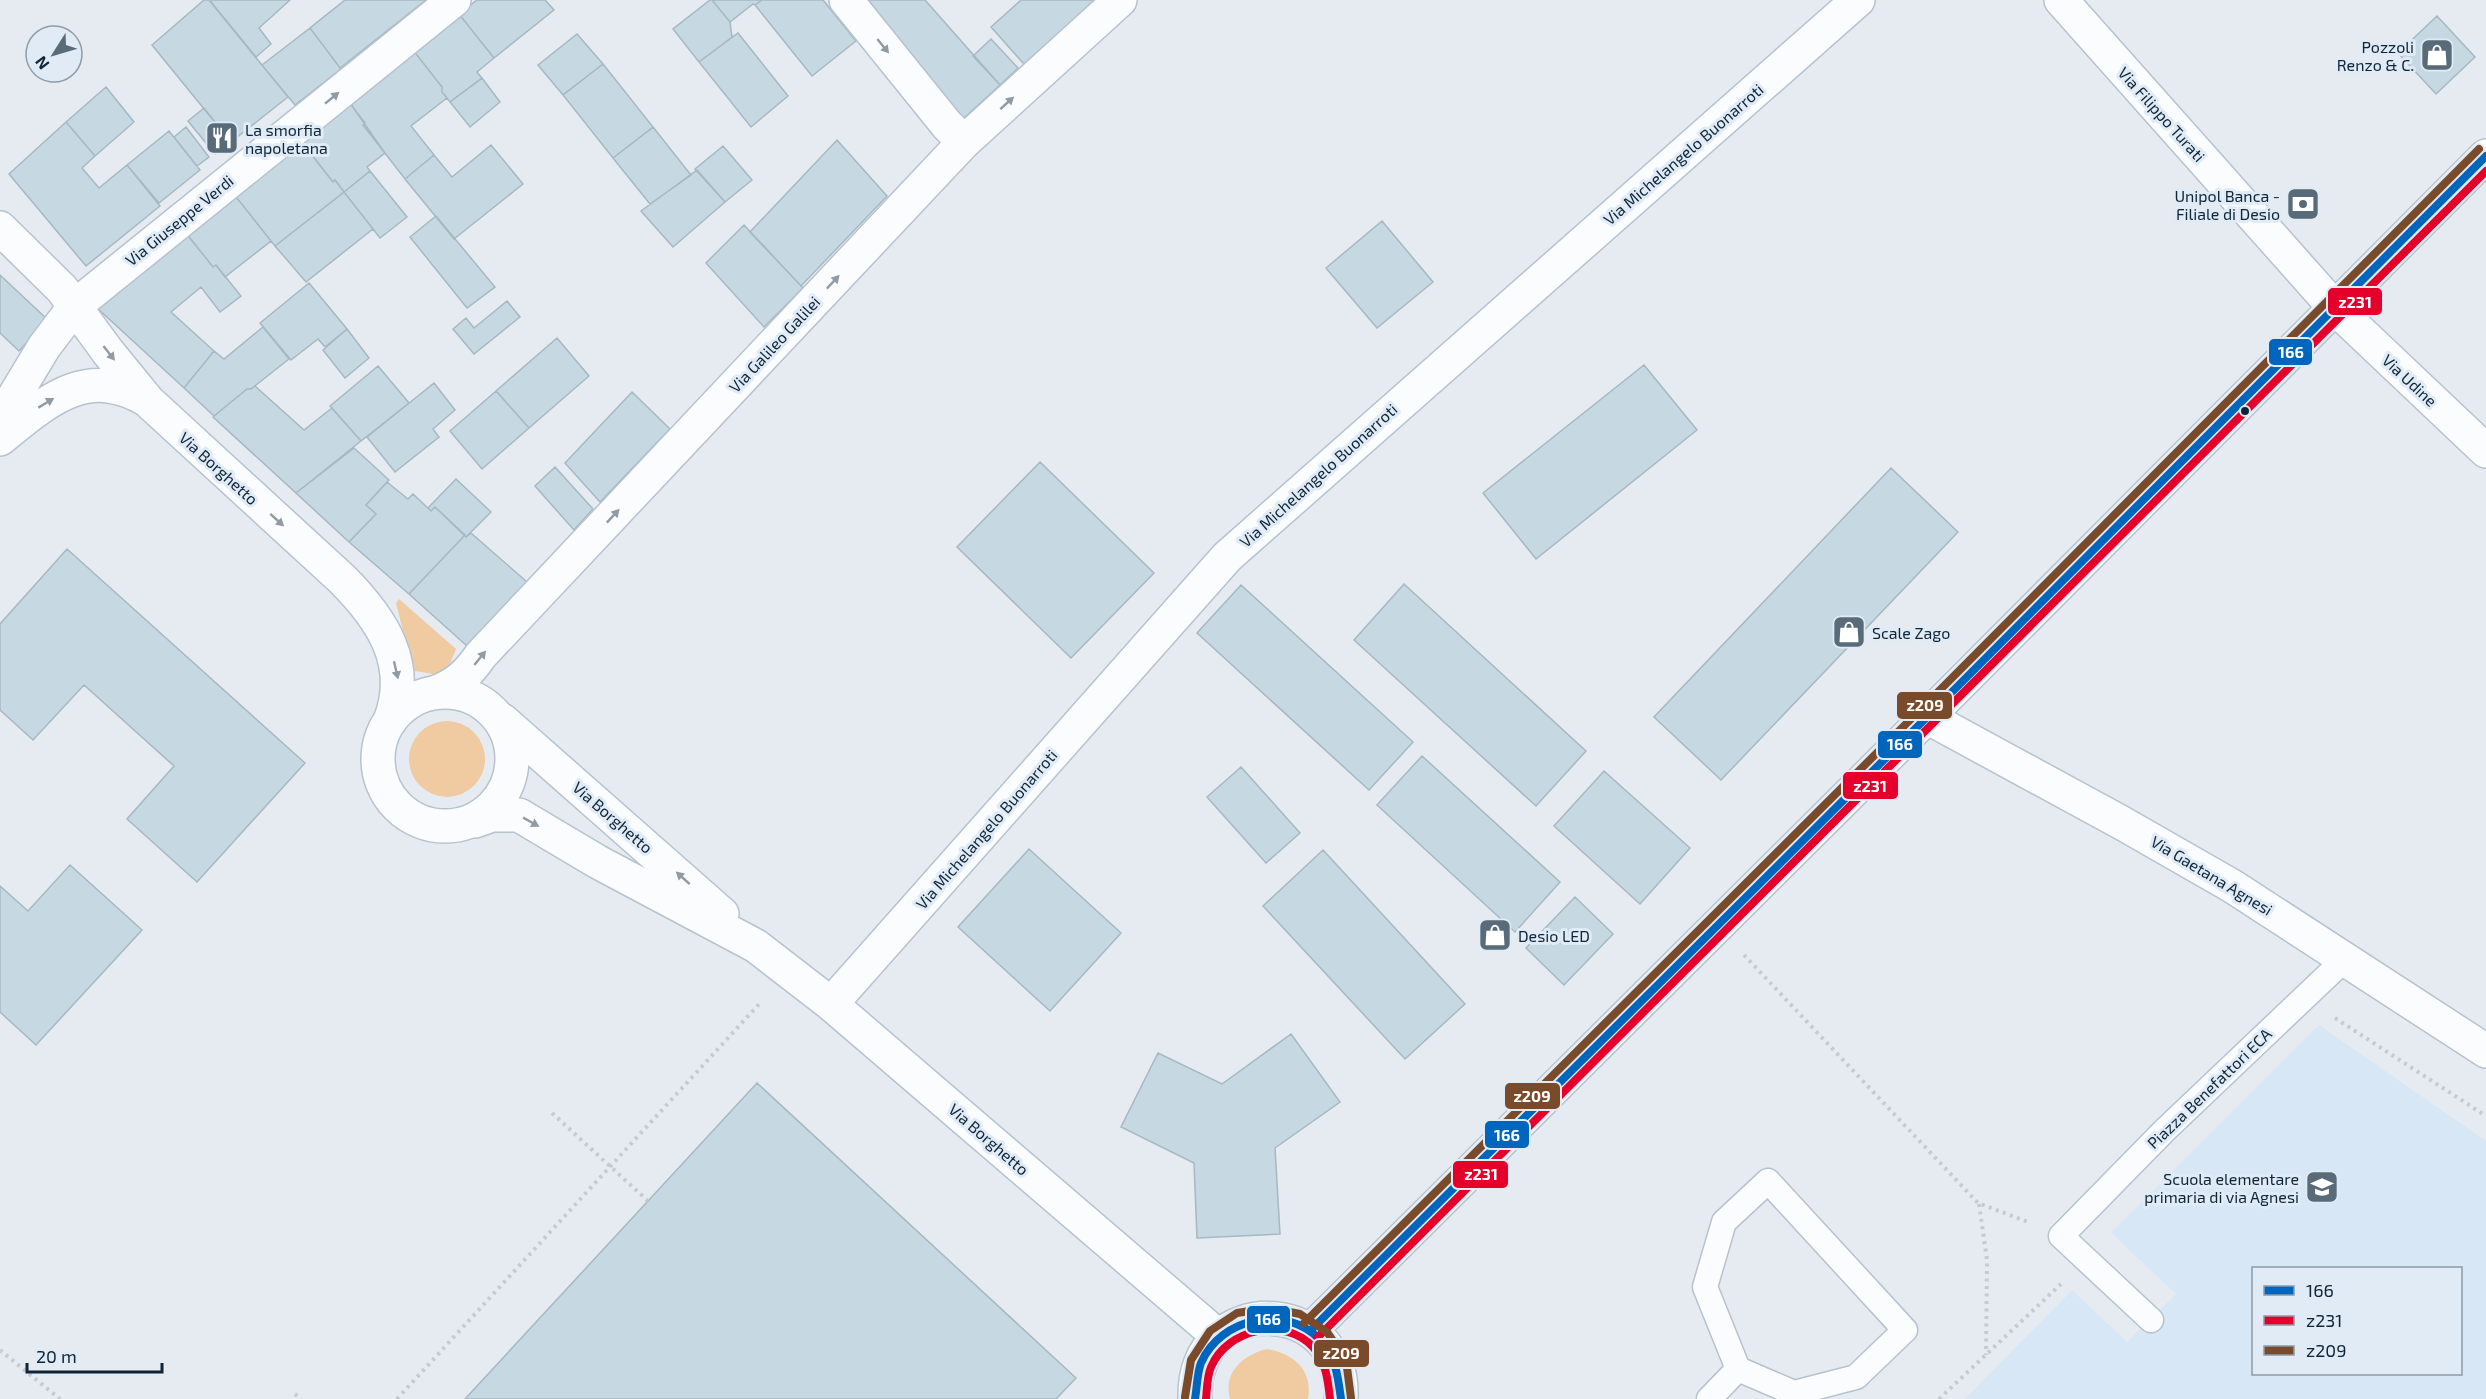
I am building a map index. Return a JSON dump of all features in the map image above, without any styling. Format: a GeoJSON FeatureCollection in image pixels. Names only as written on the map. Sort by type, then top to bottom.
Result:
{"type":"FeatureCollection","features":[{"type":"Feature","properties":{"kind":"street","name":"Via Giuseppe Verdi"},"geometry":{"type":"LineString","coordinates":[[0,420],[44,347],[75,306],[454,0]]}},
{"type":"Feature","properties":{"kind":"street"},"geometry":{"type":"LineString","coordinates":[[846,0],[947,125],[964,142]]}},
{"type":"Feature","properties":{"kind":"street","name":"Via Galileo Galilei"},"geometry":{"type":"LineString","coordinates":[[435,693],[461,680],[471,670],[490,647],[964,142],[1120,0]]}},
{"type":"Feature","properties":{"kind":"street","name":"Via Michelangelo Buonarroti"},"geometry":{"type":"LineString","coordinates":[[831,1004],[1227,557],[1858,0]]}},
{"type":"Feature","properties":{"kind":"street","name":"Via Filippo Turati"},"geometry":{"type":"LineString","coordinates":[[2061,0],[2335,308]]}},
{"type":"Feature","properties":{"kind":"street"},"geometry":{"type":"LineString","coordinates":[[1311,1330],[2486,156]]}},
{"type":"Feature","properties":{"kind":"street","name":"Via Borghetto"},"geometry":{"type":"LineString","coordinates":[[0,228],[46,271],[148,400],[342,579],[380,624],[398,674],[397,698],[390,721],[381,739],[378,759],[381,780],[390,798],[403,812],[419,822],[439,827],[457,826],[492,816],[519,815],[598,862],[756,946],[790,970],[831,1004],[1218,1336]]}},
{"type":"Feature","properties":{"kind":"street","name":"Via Udine"},"geometry":{"type":"LineString","coordinates":[[2335,308],[2486,451]]}},
{"type":"Feature","properties":{"kind":"street"},"geometry":{"type":"LineString","coordinates":[[0,439],[40,406],[72,390],[87,386],[107,385],[127,389],[148,400]]}},
{"type":"Feature","properties":{"kind":"street","name":"Via Borghetto"},"geometry":{"type":"LineString","coordinates":[[390,721],[404,706],[418,697],[435,693],[452,692],[482,703],[678,873],[756,946]]}},
{"type":"Feature","properties":{"kind":"street","name":"Via Borghetto"},"geometry":{"type":"LineString","coordinates":[[475,821],[490,811],[502,797],[510,780],[513,763],[512,744],[495,713]]}},
{"type":"Feature","properties":{"kind":"street","name":"Via Gaetana Agnesi"},"geometry":{"type":"LineString","coordinates":[[1927,717],[2195,864],[2345,958],[2486,1051]]}},
{"type":"Feature","properties":{"kind":"street"},"geometry":{"type":"LineString","coordinates":[[1195,1399],[1200,1364],[1204,1354],[1218,1336],[1239,1323],[1264,1317],[1288,1320],[1311,1330],[1329,1348],[1339,1372],[1341,1399]]}},
{"type":"Feature","properties":{"kind":"lane","name":"Piazza Benefattori ECA"},"geometry":{"type":"LineString","coordinates":[[2061,1236],[2165,1130],[2345,958]]}},
{"type":"Feature","properties":{"kind":"lane"},"geometry":{"type":"LineString","coordinates":[[1768,1181],[1905,1330],[1856,1377],[1794,1393],[1738,1369],[1705,1287],[1724,1222],[1768,1181]]}},
{"type":"Feature","properties":{"kind":"lane"},"geometry":{"type":"LineString","coordinates":[[2061,1236],[2151,1320]]}},
{"type":"Feature","properties":{"kind":"lane"},"geometry":{"type":"LineString","coordinates":[[1709,1399],[1738,1369]]}},
{"type":"Feature","properties":{"kind":"path"},"geometry":{"type":"LineString","coordinates":[[1717,926],[1978,1203],[2061,1236]]}},
{"type":"Feature","properties":{"kind":"path"},"geometry":{"type":"LineString","coordinates":[[397,1399],[790,970]]}},
{"type":"Feature","properties":{"kind":"path"},"geometry":{"type":"LineString","coordinates":[[2304,998],[2486,1116]]}},
{"type":"Feature","properties":{"kind":"path"},"geometry":{"type":"LineString","coordinates":[[552,1113],[648,1202]]}},
{"type":"Feature","properties":{"kind":"path"},"geometry":{"type":"LineString","coordinates":[[1978,1203],[1987,1260],[1986,1355]]}},
{"type":"Feature","properties":{"kind":"path"},"geometry":{"type":"LineString","coordinates":[[1939,1399],[2086,1261]]}},
{"type":"Feature","properties":{"kind":"path"},"geometry":{"type":"LineString","coordinates":[[0,1350],[60,1399]]}},
{"type":"Feature","properties":{"kind":"path"},"geometry":{"type":"LineString","coordinates":[[295,1394],[301,1399]]}},
{"type":"Feature","properties":{"kind":"shaded area"},"geometry":{"type":"Polygon","coordinates":[[[399,599],[456,649],[445,676],[415,671],[412,667],[396,603],[399,599]]]}},
{"type":"Feature","properties":{"kind":"shaded area"},"geometry":{"type":"Polygon","coordinates":[[[447,721],[461,724],[474,732],[482,745],[485,759],[482,773],[474,786],[461,794],[447,797],[433,794],[420,786],[412,773],[409,759],[412,745],[420,732],[433,724],[447,721]]]}},
{"type":"Feature","properties":{"kind":"shaded area","name":"Scuola elementare primaria di via Agnesi"},"geometry":{"type":"Polygon","coordinates":[[[2319,1025],[2486,1141],[2486,1399],[1965,1399],[2072,1290],[2127,1342],[2176,1294],[2111,1233],[2319,1025]]]}},
{"type":"Feature","properties":{"kind":"shaded area"},"geometry":{"type":"Polygon","coordinates":[[[1267,1349],[1286,1355],[1300,1365],[1308,1380],[1308,1399],[1230,1399],[1229,1381],[1237,1366],[1250,1356],[1267,1349]]]}},
{"type":"Feature","properties":{"kind":"building"},"geometry":{"type":"Polygon","coordinates":[[[204,0],[209,0],[288,97],[231,142],[152,45],[204,0]]]}},
{"type":"Feature","properties":{"kind":"building"},"geometry":{"type":"Polygon","coordinates":[[[212,0],[290,0],[259,28],[271,44],[256,57],[211,2],[212,0]]]}},
{"type":"Feature","properties":{"kind":"building"},"geometry":{"type":"Polygon","coordinates":[[[345,0],[426,0],[340,68],[310,28],[345,0]]]}},
{"type":"Feature","properties":{"kind":"building"},"geometry":{"type":"Polygon","coordinates":[[[477,0],[545,0],[554,10],[494,58],[459,14],[477,0]]]}},
{"type":"Feature","properties":{"kind":"building"},"geometry":{"type":"Polygon","coordinates":[[[710,0],[730,22],[732,37],[699,62],[673,29],[710,0]]]}},
{"type":"Feature","properties":{"kind":"building"},"geometry":{"type":"Polygon","coordinates":[[[712,0],[762,0],[753,4],[730,22],[712,0]]]}},
{"type":"Feature","properties":{"kind":"building"},"geometry":{"type":"Polygon","coordinates":[[[762,0],[823,0],[856,41],[812,76],[755,5],[762,0]]]}},
{"type":"Feature","properties":{"kind":"building"},"geometry":{"type":"Polygon","coordinates":[[[868,0],[925,0],[1000,85],[963,119],[868,0]]]}},
{"type":"Feature","properties":{"kind":"building"},"geometry":{"type":"Polygon","coordinates":[[[1021,0],[1097,0],[1024,64],[991,27],[1021,0]]]}},
{"type":"Feature","properties":{"kind":"building"},"geometry":{"type":"Polygon","coordinates":[[[459,14],[494,58],[477,72],[482,78],[450,102],[442,92],[442,87],[413,50],[459,14]]]}},
{"type":"Feature","properties":{"kind":"building","name":"Pozzoli Renzo & C."},"geometry":{"type":"Polygon","coordinates":[[[2437,16],[2475,57],[2436,94],[2398,53],[2437,16]]]}},
{"type":"Feature","properties":{"kind":"building"},"geometry":{"type":"Polygon","coordinates":[[[310,28],[341,69],[295,105],[262,65],[310,28]]]}},
{"type":"Feature","properties":{"kind":"building"},"geometry":{"type":"Polygon","coordinates":[[[738,33],[788,96],[751,127],[699,62],[738,33]]]}},
{"type":"Feature","properties":{"kind":"building"},"geometry":{"type":"Polygon","coordinates":[[[577,34],[603,64],[563,95],[538,65],[577,34]]]}},
{"type":"Feature","properties":{"kind":"building"},"geometry":{"type":"Polygon","coordinates":[[[991,39],[1018,68],[1000,85],[973,56],[991,39]]]}},
{"type":"Feature","properties":{"kind":"building"},"geometry":{"type":"Polygon","coordinates":[[[413,50],[442,87],[442,92],[447,98],[411,126],[434,155],[405,179],[363,125],[365,123],[348,101],[413,50]]]}},
{"type":"Feature","properties":{"kind":"building"},"geometry":{"type":"Polygon","coordinates":[[[603,64],[653,127],[613,158],[563,95],[603,64]]]}},
{"type":"Feature","properties":{"kind":"building"},"geometry":{"type":"Polygon","coordinates":[[[482,78],[500,102],[470,127],[450,102],[482,78]]]}},
{"type":"Feature","properties":{"kind":"building"},"geometry":{"type":"Polygon","coordinates":[[[106,87],[134,122],[95,156],[66,122],[106,87]]]}},
{"type":"Feature","properties":{"kind":"building"},"geometry":{"type":"Polygon","coordinates":[[[350,103],[385,153],[367,167],[370,171],[344,192],[335,180],[333,182],[301,141],[350,103]]]}},
{"type":"Feature","properties":{"kind":"building"},"geometry":{"type":"Polygon","coordinates":[[[204,108],[231,142],[215,154],[188,121],[204,108]]]}},
{"type":"Feature","properties":{"kind":"building"},"geometry":{"type":"Polygon","coordinates":[[[66,122],[95,156],[82,168],[99,188],[127,165],[160,206],[86,266],[9,174],[66,122]]]}},
{"type":"Feature","properties":{"kind":"building"},"geometry":{"type":"Polygon","coordinates":[[[186,127],[209,157],[197,166],[174,137],[186,127]]]}},
{"type":"Feature","properties":{"kind":"building"},"geometry":{"type":"Polygon","coordinates":[[[653,127],[691,175],[650,204],[613,158],[653,127]]]}},
{"type":"Feature","properties":{"kind":"building"},"geometry":{"type":"Polygon","coordinates":[[[169,131],[200,170],[159,203],[127,165],[169,131]]]}},
{"type":"Feature","properties":{"kind":"building"},"geometry":{"type":"Polygon","coordinates":[[[300,140],[333,182],[335,180],[344,192],[275,246],[233,193],[300,140]]]}},
{"type":"Feature","properties":{"kind":"building"},"geometry":{"type":"Polygon","coordinates":[[[837,140],[887,196],[801,286],[750,232],[837,140]]]}},
{"type":"Feature","properties":{"kind":"building"},"geometry":{"type":"Polygon","coordinates":[[[491,145],[523,184],[454,239],[405,179],[434,155],[452,177],[491,145]]]}},
{"type":"Feature","properties":{"kind":"building"},"geometry":{"type":"Polygon","coordinates":[[[723,146],[752,180],[725,202],[695,169],[723,146]]]}},
{"type":"Feature","properties":{"kind":"building"},"geometry":{"type":"Polygon","coordinates":[[[697,170],[725,202],[673,247],[641,211],[697,170]]]}},
{"type":"Feature","properties":{"kind":"building"},"geometry":{"type":"Polygon","coordinates":[[[370,171],[407,217],[380,238],[344,192],[370,171]]]}},
{"type":"Feature","properties":{"kind":"building"},"geometry":{"type":"Polygon","coordinates":[[[344,192],[373,229],[306,282],[275,246],[344,192]]]}},
{"type":"Feature","properties":{"kind":"building"},"geometry":{"type":"Polygon","coordinates":[[[233,193],[271,241],[225,277],[216,265],[213,267],[185,232],[233,193]]]}},
{"type":"Feature","properties":{"kind":"building"},"geometry":{"type":"Polygon","coordinates":[[[436,216],[495,287],[467,308],[410,237],[436,216]]]}},
{"type":"Feature","properties":{"kind":"building"},"geometry":{"type":"Polygon","coordinates":[[[1382,221],[1433,282],[1377,328],[1326,268],[1382,221]]]}},
{"type":"Feature","properties":{"kind":"building"},"geometry":{"type":"Polygon","coordinates":[[[744,225],[803,288],[764,327],[706,263],[744,225]]]}},
{"type":"Feature","properties":{"kind":"building"},"geometry":{"type":"Polygon","coordinates":[[[186,233],[213,267],[216,265],[241,296],[220,312],[201,287],[171,312],[214,351],[184,388],[95,306],[186,233]]]}},
{"type":"Feature","properties":{"kind":"building"},"geometry":{"type":"Polygon","coordinates":[[[0,275],[48,320],[19,351],[0,333],[0,275]]]}},
{"type":"Feature","properties":{"kind":"building"},"geometry":{"type":"Polygon","coordinates":[[[309,283],[347,329],[325,347],[318,339],[291,360],[260,323],[309,283]]]}},
{"type":"Feature","properties":{"kind":"building"},"geometry":{"type":"Polygon","coordinates":[[[507,301],[520,317],[474,354],[453,329],[466,318],[474,328],[507,301]]]}},
{"type":"Feature","properties":{"kind":"building"},"geometry":{"type":"Polygon","coordinates":[[[263,327],[289,359],[214,416],[184,388],[214,351],[224,359],[263,327]]]}},
{"type":"Feature","properties":{"kind":"building"},"geometry":{"type":"Polygon","coordinates":[[[347,329],[369,358],[345,378],[323,350],[347,329]]]}},
{"type":"Feature","properties":{"kind":"building"},"geometry":{"type":"Polygon","coordinates":[[[557,338],[589,376],[529,428],[496,391],[557,338]]]}},
{"type":"Feature","properties":{"kind":"building"},"geometry":{"type":"Polygon","coordinates":[[[1644,365],[1697,430],[1536,559],[1483,493],[1644,365]]]}},
{"type":"Feature","properties":{"kind":"building"},"geometry":{"type":"Polygon","coordinates":[[[378,366],[409,403],[361,441],[330,406],[378,366]]]}},
{"type":"Feature","properties":{"kind":"building"},"geometry":{"type":"Polygon","coordinates":[[[434,383],[455,410],[433,429],[439,437],[395,472],[367,437],[434,383]]]}},
{"type":"Feature","properties":{"kind":"building"},"geometry":{"type":"Polygon","coordinates":[[[255,386],[304,430],[332,408],[361,441],[296,493],[213,417],[247,389],[255,386]]]}},
{"type":"Feature","properties":{"kind":"building"},"geometry":{"type":"Polygon","coordinates":[[[496,391],[529,428],[482,469],[450,431],[496,391]]]}},
{"type":"Feature","properties":{"kind":"building"},"geometry":{"type":"Polygon","coordinates":[[[632,392],[670,429],[600,502],[565,463],[632,392]]]}},
{"type":"Feature","properties":{"kind":"building"},"geometry":{"type":"Polygon","coordinates":[[[354,448],[389,480],[366,505],[376,514],[349,542],[296,493],[354,448]]]}},
{"type":"Feature","properties":{"kind":"building"},"geometry":{"type":"Polygon","coordinates":[[[1040,462],[1154,573],[1071,658],[957,547],[1040,462]]]}},
{"type":"Feature","properties":{"kind":"building"},"geometry":{"type":"Polygon","coordinates":[[[555,467],[593,509],[574,530],[535,486],[555,467]]]}},
{"type":"Feature","properties":{"kind":"building"},"geometry":{"type":"Polygon","coordinates":[[[1891,468],[1958,532],[1721,780],[1654,717],[1891,468]]]}},
{"type":"Feature","properties":{"kind":"building"},"geometry":{"type":"Polygon","coordinates":[[[456,479],[491,512],[466,537],[435,507],[431,511],[428,508],[456,479]]]}},
{"type":"Feature","properties":{"kind":"building"},"geometry":{"type":"Polygon","coordinates":[[[387,482],[408,499],[413,494],[431,511],[435,507],[465,535],[409,594],[349,542],[376,514],[366,505],[387,482]]]}},
{"type":"Feature","properties":{"kind":"building"},"geometry":{"type":"Polygon","coordinates":[[[471,533],[527,582],[467,646],[409,594],[465,535],[466,537],[471,533]]]}},
{"type":"Feature","properties":{"kind":"building"},"geometry":{"type":"Polygon","coordinates":[[[67,549],[305,763],[197,882],[127,819],[174,766],[84,685],[33,740],[0,710],[0,624],[67,549]]]}},
{"type":"Feature","properties":{"kind":"building"},"geometry":{"type":"Polygon","coordinates":[[[1404,584],[1586,751],[1536,806],[1354,640],[1404,584]]]}},
{"type":"Feature","properties":{"kind":"building"},"geometry":{"type":"Polygon","coordinates":[[[1241,585],[1413,742],[1369,790],[1197,633],[1241,585]]]}},
{"type":"Feature","properties":{"kind":"building"},"geometry":{"type":"Polygon","coordinates":[[[1422,756],[1560,882],[1515,932],[1377,805],[1422,756]]]}},
{"type":"Feature","properties":{"kind":"building"},"geometry":{"type":"Polygon","coordinates":[[[1241,767],[1300,833],[1266,863],[1207,797],[1241,767]]]}},
{"type":"Feature","properties":{"kind":"building"},"geometry":{"type":"Polygon","coordinates":[[[1604,771],[1690,848],[1640,904],[1554,826],[1604,771]]]}},
{"type":"Feature","properties":{"kind":"building"},"geometry":{"type":"Polygon","coordinates":[[[1029,849],[1121,933],[1050,1011],[958,927],[1029,849]]]}},
{"type":"Feature","properties":{"kind":"building"},"geometry":{"type":"Polygon","coordinates":[[[1323,850],[1465,1004],[1405,1059],[1263,906],[1323,850]]]}},
{"type":"Feature","properties":{"kind":"building"},"geometry":{"type":"Polygon","coordinates":[[[70,865],[142,930],[36,1045],[0,1012],[0,886],[28,911],[70,865]]]}},
{"type":"Feature","properties":{"kind":"building"},"geometry":{"type":"Polygon","coordinates":[[[1575,897],[1613,934],[1564,985],[1526,948],[1575,897]]]}},
{"type":"Feature","properties":{"kind":"building"},"geometry":{"type":"Polygon","coordinates":[[[1291,1034],[1340,1102],[1275,1148],[1280,1234],[1197,1238],[1194,1163],[1121,1127],[1158,1053],[1222,1084],[1291,1034]]]}},
{"type":"Feature","properties":{"kind":"building"},"geometry":{"type":"Polygon","coordinates":[[[757,1083],[1076,1378],[1056,1399],[465,1399],[757,1083]]]}},
{"type":"Feature","properties":{"kind":"transit line","name":"z209"},"geometry":{"type":"LineString","coordinates":[[1304,1323],[2479,149]]}},
{"type":"Feature","properties":{"kind":"transit line","name":"166"},"geometry":{"type":"LineString","coordinates":[[1311,1330],[2486,156]]}},
{"type":"Feature","properties":{"kind":"transit line","name":"z231"},"geometry":{"type":"LineString","coordinates":[[1318,1337],[2486,171]]}},
{"type":"Feature","properties":{"kind":"transit line","name":"z209"},"geometry":{"type":"LineString","coordinates":[[1185,1397],[1191,1360],[1210,1331],[1237,1313],[1269,1308],[1300,1314],[1327,1332],[1346,1360],[1351,1398]]}},
{"type":"Feature","properties":{"kind":"transit line","name":"166"},"geometry":{"type":"LineString","coordinates":[[1195,1399],[1201,1363],[1210,1348],[1223,1335],[1238,1326],[1272,1319],[1290,1322],[1306,1329],[1320,1340],[1333,1360],[1341,1399]]}},
{"type":"Feature","properties":{"kind":"transit line","name":"z231"},"geometry":{"type":"LineString","coordinates":[[1206,1399],[1211,1367],[1219,1354],[1230,1343],[1243,1336],[1257,1331],[1272,1330],[1301,1337],[1313,1347],[1324,1365],[1330,1399]]}},
{"type":"Feature","properties":{"kind":"place","name":"Pozzoli Renzo & C."},"geometry":{"type":"Point","coordinates":[2437,55]}},
{"type":"Feature","properties":{"kind":"place","name":"La smorfia napoletana"},"geometry":{"type":"Point","coordinates":[222,138]}},
{"type":"Feature","properties":{"kind":"place","name":"Unipol Banca - Filiale di Desio"},"geometry":{"type":"Point","coordinates":[2303,204]}},
{"type":"Feature","properties":{"kind":"place","name":"Scale Zago"},"geometry":{"type":"Point","coordinates":[1849,632]}},
{"type":"Feature","properties":{"kind":"place","name":"Desio LED"},"geometry":{"type":"Point","coordinates":[1495,935]}},
{"type":"Feature","properties":{"kind":"place","name":"Scuola elementare primaria di via Agnesi"},"geometry":{"type":"Point","coordinates":[2322,1187]}}]}
